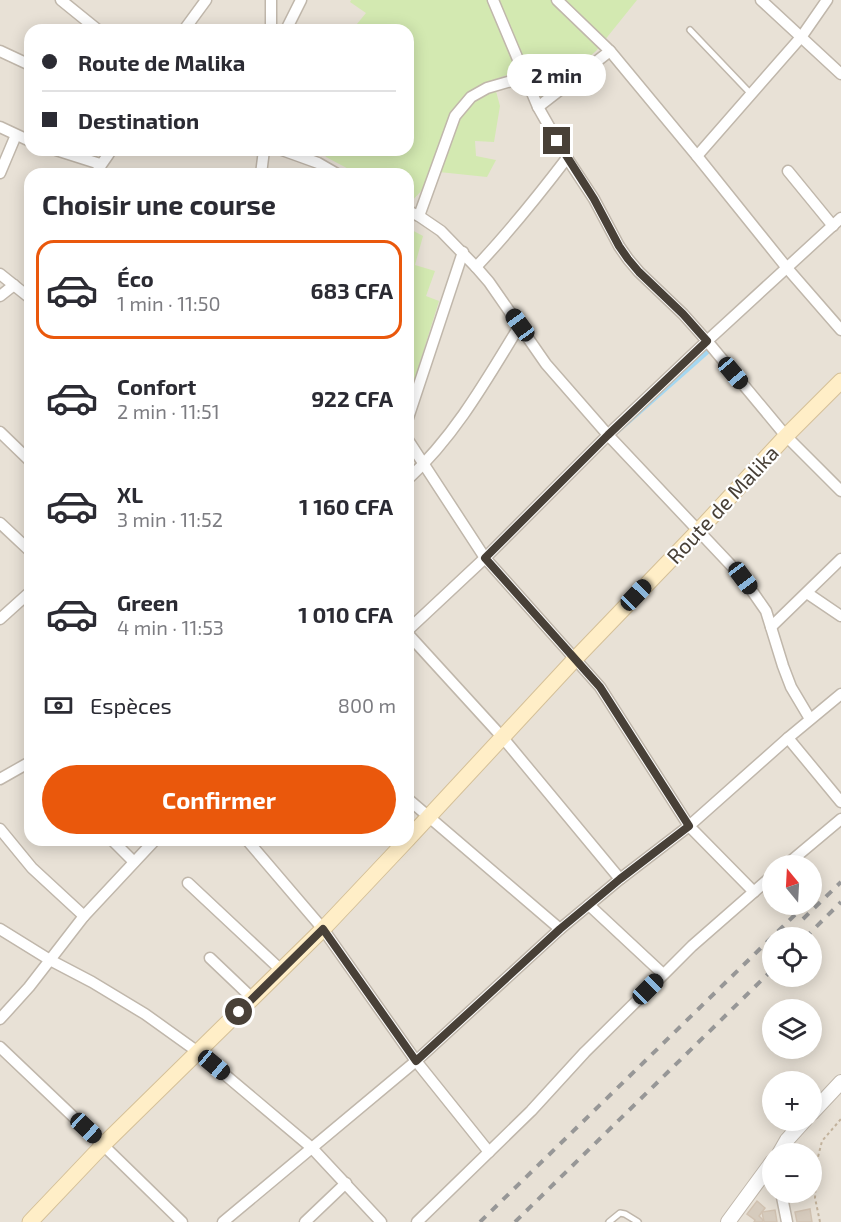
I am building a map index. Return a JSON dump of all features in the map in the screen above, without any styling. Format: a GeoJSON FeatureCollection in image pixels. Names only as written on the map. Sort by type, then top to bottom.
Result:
{"type":"FeatureCollection","features":[{"type":"Feature","properties":{"kind":"main road","name":"Route de Malika"},"geometry":{"type":"LineString","coordinates":[[414,833],[575,659],[841,381]]}},
{"type":"Feature","properties":{"kind":"main road","name":"Route de Malika"},"geometry":{"type":"LineString","coordinates":[[30,1222],[103,1145],[323,929],[402,846]]}},
{"type":"Feature","properties":{"kind":"street"},"geometry":{"type":"LineString","coordinates":[[61,0],[91,24]]}},
{"type":"Feature","properties":{"kind":"street"},"geometry":{"type":"LineString","coordinates":[[188,24],[206,0]]}},
{"type":"Feature","properties":{"kind":"street"},"geometry":{"type":"LineString","coordinates":[[271,24],[272,0]]}},
{"type":"Feature","properties":{"kind":"street"},"geometry":{"type":"LineString","coordinates":[[289,24],[301,0]]}},
{"type":"Feature","properties":{"kind":"street"},"geometry":{"type":"LineString","coordinates":[[493,0],[538,107],[628,259],[683,314],[786,436],[841,491]]}},
{"type":"Feature","properties":{"kind":"street"},"geometry":{"type":"LineString","coordinates":[[557,0],[610,51],[787,268],[841,330]]}},
{"type":"Feature","properties":{"kind":"street"},"geometry":{"type":"LineString","coordinates":[[761,0],[841,74]]}},
{"type":"Feature","properties":{"kind":"street"},"geometry":{"type":"LineString","coordinates":[[697,156],[802,36],[827,0]]}},
{"type":"Feature","properties":{"kind":"street"},"geometry":{"type":"LineString","coordinates":[[0,51],[24,62]]}},
{"type":"Feature","properties":{"kind":"street"},"geometry":{"type":"LineString","coordinates":[[538,107],[610,51]]}},
{"type":"Feature","properties":{"kind":"street"},"geometry":{"type":"LineString","coordinates":[[419,216],[455,116],[471,97],[487,88],[525,76]]}},
{"type":"Feature","properties":{"kind":"street"},"geometry":{"type":"LineString","coordinates":[[0,127],[24,138]]}},
{"type":"Feature","properties":{"kind":"street"},"geometry":{"type":"LineString","coordinates":[[0,173],[16,135]]}},
{"type":"Feature","properties":{"kind":"street"},"geometry":{"type":"LineString","coordinates":[[69,156],[96,168]]}},
{"type":"Feature","properties":{"kind":"street"},"geometry":{"type":"LineString","coordinates":[[299,156],[327,168]]}},
{"type":"Feature","properties":{"kind":"street"},"geometry":{"type":"LineString","coordinates":[[476,267],[507,234],[567,158]]}},
{"type":"Feature","properties":{"kind":"street"},"geometry":{"type":"LineString","coordinates":[[414,624],[485,558],[608,435],[837,222],[788,171]]}},
{"type":"Feature","properties":{"kind":"street"},"geometry":{"type":"LineString","coordinates":[[414,214],[441,231],[463,252],[489,282],[546,364],[608,435],[743,578],[760,602],[791,687],[810,719]]}},
{"type":"Feature","properties":{"kind":"street"},"geometry":{"type":"LineString","coordinates":[[414,399],[463,252]]}},
{"type":"Feature","properties":{"kind":"street"},"geometry":{"type":"LineString","coordinates":[[0,273],[24,293]]}},
{"type":"Feature","properties":{"kind":"street"},"geometry":{"type":"LineString","coordinates":[[0,296],[14,285]]}},
{"type":"Feature","properties":{"kind":"street"},"geometry":{"type":"LineString","coordinates":[[414,473],[452,430],[520,325]]}},
{"type":"Feature","properties":{"kind":"street"},"geometry":{"type":"LineString","coordinates":[[0,432],[24,455]]}},
{"type":"Feature","properties":{"kind":"street"},"geometry":{"type":"LineString","coordinates":[[414,449],[485,558],[600,687],[689,826],[754,892]]}},
{"type":"Feature","properties":{"kind":"street"},"geometry":{"type":"LineString","coordinates":[[0,523],[24,545]]}},
{"type":"Feature","properties":{"kind":"street"},"geometry":{"type":"LineString","coordinates":[[771,627],[841,559]]}},
{"type":"Feature","properties":{"kind":"street"},"geometry":{"type":"LineString","coordinates":[[807,593],[841,616]]}},
{"type":"Feature","properties":{"kind":"street"},"geometry":{"type":"LineString","coordinates":[[0,619],[24,597]]}},
{"type":"Feature","properties":{"kind":"street"},"geometry":{"type":"LineString","coordinates":[[414,641],[503,738],[620,879]]}},
{"type":"Feature","properties":{"kind":"street"},"geometry":{"type":"LineString","coordinates":[[223,1222],[416,1061],[560,929],[689,826],[841,694]]}},
{"type":"Feature","properties":{"kind":"street"},"geometry":{"type":"LineString","coordinates":[[788,738],[841,802]]}},
{"type":"Feature","properties":{"kind":"street"},"geometry":{"type":"LineString","coordinates":[[0,779],[24,765]]}},
{"type":"Feature","properties":{"kind":"street"},"geometry":{"type":"LineString","coordinates":[[414,805],[560,929]]}},
{"type":"Feature","properties":{"kind":"street"},"geometry":{"type":"LineString","coordinates":[[798,855],[841,819]]}},
{"type":"Feature","properties":{"kind":"street"},"geometry":{"type":"LineString","coordinates":[[0,829],[32,868],[84,916]]}},
{"type":"Feature","properties":{"kind":"street"},"geometry":{"type":"LineString","coordinates":[[118,846],[134,862]]}},
{"type":"Feature","properties":{"kind":"street"},"geometry":{"type":"LineString","coordinates":[[0,1018],[29,987],[84,916],[149,846]]}},
{"type":"Feature","properties":{"kind":"street"},"geometry":{"type":"LineString","coordinates":[[252,846],[323,929],[416,1061],[489,1152]]}},
{"type":"Feature","properties":{"kind":"street"},"geometry":{"type":"LineString","coordinates":[[188,883],[281,970]]}},
{"type":"Feature","properties":{"kind":"street"},"geometry":{"type":"LineString","coordinates":[[417,1222],[539,1103],[585,1052],[663,974],[762,885]]}},
{"type":"Feature","properties":{"kind":"street"},"geometry":{"type":"LineString","coordinates":[[589,905],[663,974]]}},
{"type":"Feature","properties":{"kind":"street"},"geometry":{"type":"LineString","coordinates":[[0,929],[145,1014],[198,1052],[312,1148],[381,1222]]}},
{"type":"Feature","properties":{"kind":"street"},"geometry":{"type":"LineString","coordinates":[[210,958],[252,998]]}},
{"type":"Feature","properties":{"kind":"street"},"geometry":{"type":"LineString","coordinates":[[0,1047],[182,1222]]}},
{"type":"Feature","properties":{"kind":"street"},"geometry":{"type":"LineString","coordinates":[[822,1102],[841,1082]]}},
{"type":"Feature","properties":{"kind":"street"},"geometry":{"type":"LineString","coordinates":[[786,1143],[796,1131]]}},
{"type":"Feature","properties":{"kind":"street"},"geometry":{"type":"LineString","coordinates":[[728,1222],[762,1176]]}},
{"type":"Feature","properties":{"kind":"street"},"geometry":{"type":"LineString","coordinates":[[305,1222],[346,1183]]}},
{"type":"Feature","properties":{"kind":"street"},"geometry":{"type":"LineString","coordinates":[[783,1203],[787,1222]]}},
{"type":"Feature","properties":{"kind":"lane"},"geometry":{"type":"LineString","coordinates":[[690,30],[751,94]]}},
{"type":"Feature","properties":{"kind":"lane"},"geometry":{"type":"LineString","coordinates":[[609,1222],[620,1213],[638,1222]]}},
{"type":"Feature","properties":{"kind":"path"},"geometry":{"type":"LineString","coordinates":[[820,1222],[815,1198],[817,1161],[822,1141],[841,1119]]}},
{"type":"Feature","properties":{"kind":"shaded area"},"geometry":{"type":"Polygon","coordinates":[[[0,0],[841,0],[841,1222],[0,1222],[0,0]]]}},
{"type":"Feature","properties":{"kind":"green space"},"geometry":{"type":"Polygon","coordinates":[[[351,0],[637,0],[596,51],[535,103],[518,71],[493,80],[500,106],[494,142],[475,141],[476,156],[496,160],[487,177],[439,172],[414,199],[414,168],[347,168],[325,156],[414,156],[414,24],[357,24],[366,13],[350,2],[351,0]]]}},
{"type":"Feature","properties":{"kind":"green space"},"geometry":{"type":"Polygon","coordinates":[[[414,231],[423,236],[415,265],[435,271],[426,296],[439,301],[414,382],[414,231]]]}},
{"type":"Feature","properties":{"kind":"water"},"geometry":{"type":"Polygon","coordinates":[[[703,341],[713,350],[618,434],[611,427],[703,341]]]}},
{"type":"Feature","properties":{"kind":"building"},"geometry":{"type":"Polygon","coordinates":[[[757,1201],[765,1208],[759,1216],[762,1222],[754,1222],[755,1220],[747,1214],[757,1201]]]}},
{"type":"Feature","properties":{"kind":"building"},"geometry":{"type":"Polygon","coordinates":[[[810,1209],[812,1222],[797,1222],[795,1212],[810,1209]]]}},
{"type":"Feature","properties":{"kind":"building"},"geometry":{"type":"Polygon","coordinates":[[[775,1210],[777,1222],[764,1222],[762,1212],[775,1210]]]}},
{"type":"Feature","properties":{"kind":"railway"},"geometry":{"type":"LineString","coordinates":[[803,919],[841,882]]}},
{"type":"Feature","properties":{"kind":"railway"},"geometry":{"type":"LineString","coordinates":[[816,927],[841,902]]}},
{"type":"Feature","properties":{"kind":"railway"},"geometry":{"type":"LineString","coordinates":[[480,1222],[795,915]]}},
{"type":"Feature","properties":{"kind":"railway"},"geometry":{"type":"LineString","coordinates":[[515,1222],[762,980]]}},
{"type":"Feature","properties":{"kind":"route"},"geometry":{"type":"LineString","coordinates":[[239,1012],[323,929],[416,1061],[560,929],[689,826],[600,687],[485,558],[608,435],[707,341],[628,259],[594,199],[557,141]]}}]}
